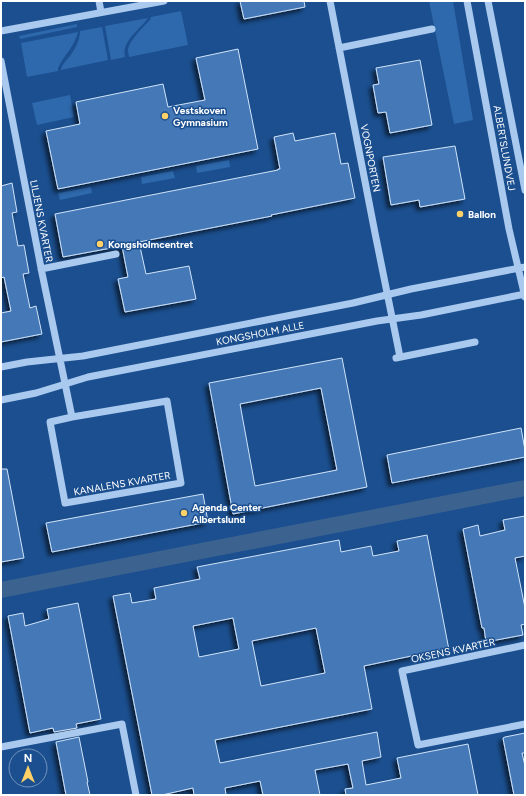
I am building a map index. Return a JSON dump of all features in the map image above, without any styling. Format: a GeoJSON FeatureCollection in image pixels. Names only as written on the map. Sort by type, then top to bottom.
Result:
{"type":"FeatureCollection","features":[{"type":"Feature","properties":{"kind":"street"},"geometry":{"type":"LineString","coordinates":[[99,1],[101,12]]}},
{"type":"Feature","properties":{"kind":"street"},"geometry":{"type":"LineString","coordinates":[[1,31],[164,1]]}},
{"type":"Feature","properties":{"kind":"street","name":"VOGNPORTEN"},"geometry":{"type":"LineString","coordinates":[[330,1],[393,318]]}},
{"type":"Feature","properties":{"kind":"street","name":"ALBERTSLUNDVEJ"},"geometry":{"type":"LineString","coordinates":[[467,1],[509,228],[522,267],[525,295]]}},
{"type":"Feature","properties":{"kind":"street","name":"ALBERTSLUNDVEJ"},"geometry":{"type":"LineString","coordinates":[[488,1],[525,190]]}},
{"type":"Feature","properties":{"kind":"street"},"geometry":{"type":"LineString","coordinates":[[339,48],[432,29]]}},
{"type":"Feature","properties":{"kind":"street","name":"LILJENS KVARTER"},"geometry":{"type":"LineString","coordinates":[[1,61],[65,384]]}},
{"type":"Feature","properties":{"kind":"street"},"geometry":{"type":"LineString","coordinates":[[41,269],[116,254]]}},
{"type":"Feature","properties":{"kind":"street","name":"KONGSHOLM ALLE"},"geometry":{"type":"LineString","coordinates":[[1,367],[27,362],[98,353],[353,303],[411,289],[522,267]]}},
{"type":"Feature","properties":{"kind":"street","name":"KONGSHOLM ALLE"},"geometry":{"type":"LineString","coordinates":[[1,400],[36,393],[88,377],[393,318],[421,315],[525,295]]}},
{"type":"Feature","properties":{"kind":"street"},"geometry":{"type":"LineString","coordinates":[[393,318],[398,358],[475,342]]}},
{"type":"Feature","properties":{"kind":"street"},"geometry":{"type":"LineString","coordinates":[[65,384],[72,417]]}},
{"type":"Feature","properties":{"kind":"street","name":"KANALENS KVARTER"},"geometry":{"type":"LineString","coordinates":[[167,401],[181,483],[65,503],[50,422],[72,417],[167,401]]}},
{"type":"Feature","properties":{"kind":"street","name":"OKSENS KVARTER"},"geometry":{"type":"LineString","coordinates":[[525,645],[402,671],[418,745],[525,724]]}},
{"type":"Feature","properties":{"kind":"street"},"geometry":{"type":"LineString","coordinates":[[1,747],[122,724],[136,795]]}},
{"type":"Feature","properties":{"kind":"shaded area"},"geometry":{"type":"Polygon","coordinates":[[[429,1],[453,1],[473,120],[454,124],[429,1]]]}},
{"type":"Feature","properties":{"kind":"shaded area"},"geometry":{"type":"Polygon","coordinates":[[[181,11],[188,45],[129,57],[128,50],[131,43],[151,17],[181,11]]]}},
{"type":"Feature","properties":{"kind":"shaded area"},"geometry":{"type":"Polygon","coordinates":[[[148,18],[128,41],[125,57],[111,60],[105,26],[148,18]]]}},
{"type":"Feature","properties":{"kind":"shaded area"},"geometry":{"type":"Polygon","coordinates":[[[77,24],[77,27],[20,39],[19,36],[77,24]]]}},
{"type":"Feature","properties":{"kind":"shaded area"},"geometry":{"type":"Polygon","coordinates":[[[102,27],[108,60],[61,70],[63,64],[75,47],[80,31],[102,27]]]}},
{"type":"Feature","properties":{"kind":"shaded area"},"geometry":{"type":"Polygon","coordinates":[[[78,32],[77,37],[60,63],[58,71],[27,77],[21,43],[78,32]]]}},
{"type":"Feature","properties":{"kind":"shaded area"},"geometry":{"type":"Polygon","coordinates":[[[70,95],[74,117],[37,125],[32,103],[70,95]]]}},
{"type":"Feature","properties":{"kind":"shaded area"},"geometry":{"type":"Polygon","coordinates":[[[229,160],[230,167],[197,173],[196,166],[229,160]]]}},
{"type":"Feature","properties":{"kind":"shaded area"},"geometry":{"type":"Polygon","coordinates":[[[173,171],[175,178],[142,184],[141,177],[173,171]]]}},
{"type":"Feature","properties":{"kind":"shaded area"},"geometry":{"type":"Polygon","coordinates":[[[91,187],[92,193],[60,200],[58,193],[91,187]]]}},
{"type":"Feature","properties":{"kind":"building"},"geometry":{"type":"Polygon","coordinates":[[[240,1],[304,1],[305,7],[244,19],[240,1]]]}},
{"type":"Feature","properties":{"kind":"building","name":"Vestskoven Gymnasium"},"geometry":{"type":"Polygon","coordinates":[[[238,49],[258,149],[58,189],[46,131],[80,124],[76,102],[163,84],[168,107],[205,100],[196,58],[238,49]]]}},
{"type":"Feature","properties":{"kind":"building"},"geometry":{"type":"Polygon","coordinates":[[[420,60],[432,125],[390,133],[386,112],[378,113],[373,85],[379,84],[376,68],[420,60]]]}},
{"type":"Feature","properties":{"kind":"building","name":"Kongsholmcentret"},"geometry":{"type":"Polygon","coordinates":[[[293,133],[295,141],[335,133],[341,164],[348,163],[355,198],[139,242],[146,274],[189,266],[196,299],[125,312],[118,279],[128,277],[122,246],[63,257],[55,214],[278,170],[280,169],[274,137],[293,133]]]}},
{"type":"Feature","properties":{"kind":"building"},"geometry":{"type":"Polygon","coordinates":[[[455,146],[465,199],[420,207],[419,200],[391,205],[383,157],[455,146]]]}},
{"type":"Feature","properties":{"kind":"building"},"geometry":{"type":"Polygon","coordinates":[[[12,183],[17,212],[12,213],[18,246],[24,245],[29,273],[23,274],[30,308],[36,306],[42,334],[1,342],[1,313],[11,311],[4,277],[1,278],[1,186],[12,183]]]}},
{"type":"Feature","properties":{"kind":"building"},"geometry":{"type":"Polygon","coordinates":[[[342,358],[367,487],[233,514],[209,383],[342,358]],[[321,388],[240,404],[255,486],[337,470],[321,388]]]}},
{"type":"Feature","properties":{"kind":"building"},"geometry":{"type":"Polygon","coordinates":[[[521,428],[525,457],[392,483],[387,455],[521,428]]]}},
{"type":"Feature","properties":{"kind":"building"},"geometry":{"type":"Polygon","coordinates":[[[1,469],[7,469],[24,558],[1,562],[1,469]]]}},
{"type":"Feature","properties":{"kind":"building"},"geometry":{"type":"Polygon","coordinates":[[[203,494],[208,522],[52,552],[46,523],[203,494]]]}},
{"type":"Feature","properties":{"kind":"building"},"geometry":{"type":"Polygon","coordinates":[[[525,516],[525,556],[515,558],[525,608],[525,624],[521,625],[523,635],[486,642],[463,529],[478,525],[480,536],[505,530],[503,520],[525,516]]]}},
{"type":"Feature","properties":{"kind":"building"},"geometry":{"type":"Polygon","coordinates":[[[427,535],[449,650],[435,651],[364,666],[372,709],[215,740],[220,763],[377,732],[381,757],[362,761],[366,785],[401,778],[397,758],[468,744],[478,795],[346,795],[345,789],[353,788],[348,764],[315,770],[320,795],[263,795],[260,781],[225,788],[226,795],[194,795],[193,788],[162,795],[152,795],[113,596],[130,593],[132,603],[156,599],[154,588],[200,579],[197,567],[339,540],[341,552],[371,546],[373,556],[399,551],[397,541],[427,535]],[[233,618],[193,626],[199,657],[239,649],[233,618]],[[316,628],[252,641],[261,686],[325,673],[316,628]]]}},
{"type":"Feature","properties":{"kind":"building"},"geometry":{"type":"Polygon","coordinates":[[[78,603],[101,719],[76,724],[77,728],[54,732],[53,728],[30,733],[8,616],[23,613],[25,626],[49,619],[47,609],[78,603]]]}},
{"type":"Feature","properties":{"kind":"building"},"geometry":{"type":"Polygon","coordinates":[[[525,733],[525,753],[522,753],[525,766],[525,795],[514,795],[503,738],[525,733]]]}},
{"type":"Feature","properties":{"kind":"building"},"geometry":{"type":"Polygon","coordinates":[[[79,737],[90,795],[66,795],[56,742],[79,737]]]}},
{"type":"Feature","properties":{"kind":"waterway"},"geometry":{"type":"LineString","coordinates":[[1,590],[525,488]]}},
{"type":"Feature","properties":{"kind":"place","name":"Vestskoven Gymnasium"},"geometry":{"type":"Point","coordinates":[165,116]}},
{"type":"Feature","properties":{"kind":"place","name":"Ballon"},"geometry":{"type":"Point","coordinates":[460,214]}},
{"type":"Feature","properties":{"kind":"place","name":"Kongsholmcentret"},"geometry":{"type":"Point","coordinates":[100,244]}},
{"type":"Feature","properties":{"kind":"place","name":"Agenda Center Albertslund"},"geometry":{"type":"Point","coordinates":[184,513]}}]}
